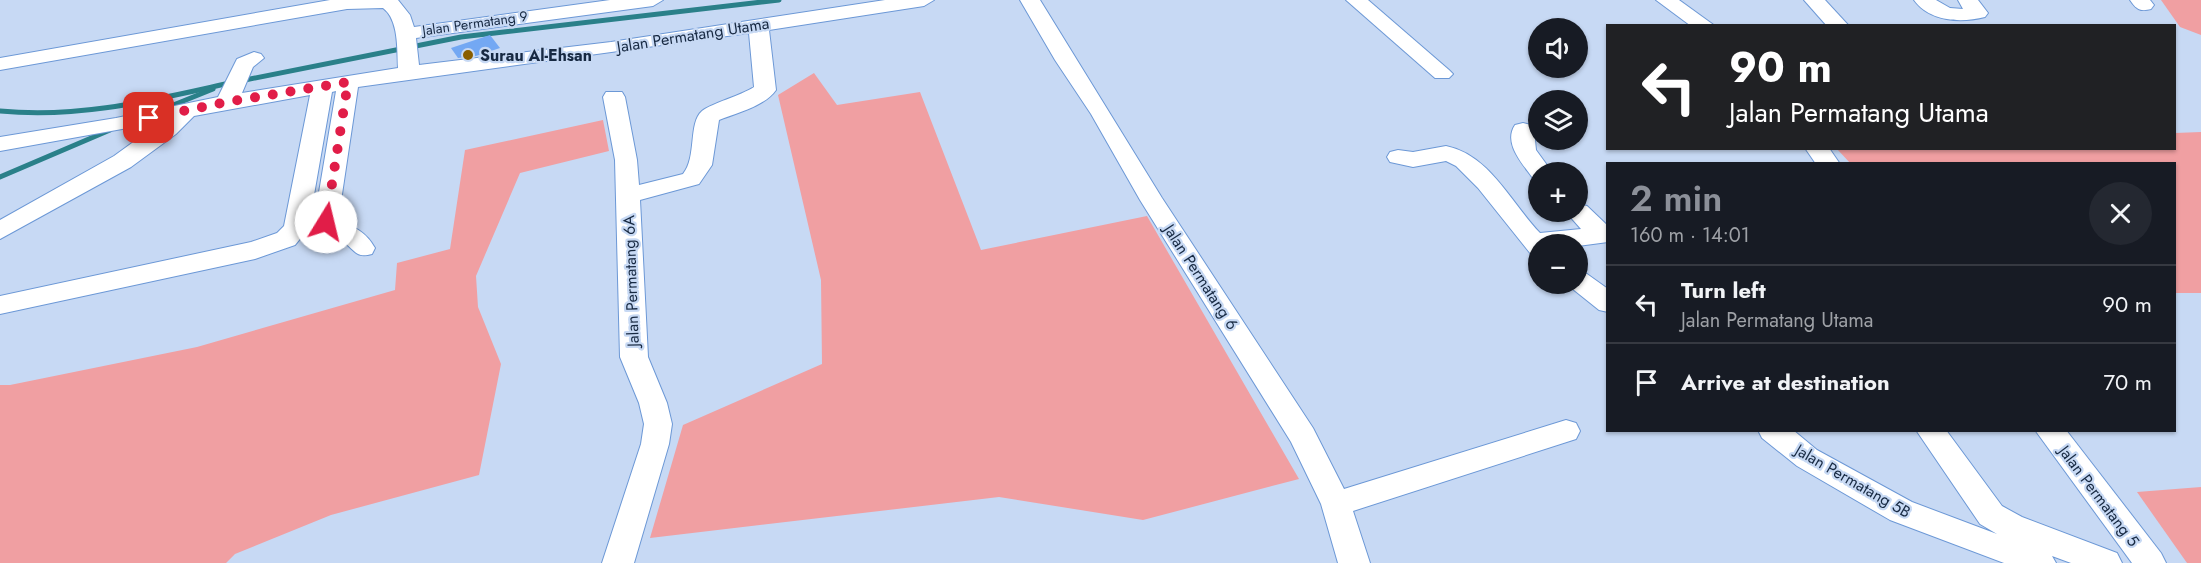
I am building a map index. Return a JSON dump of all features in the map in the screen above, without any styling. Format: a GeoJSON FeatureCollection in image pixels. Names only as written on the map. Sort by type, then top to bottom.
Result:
{"type":"FeatureCollection","features":[{"type":"Feature","properties":{"kind":"street","name":"Jalan Permatang 9"},"geometry":{"type":"LineString","coordinates":[[406,51],[653,0]]}},
{"type":"Feature","properties":{"kind":"street","name":"Jalan Permatang Utama"},"geometry":{"type":"LineString","coordinates":[[0,144],[177,113],[229,97],[348,82],[406,51],[611,48],[758,26],[887,2],[924,0]]}},
{"type":"Feature","properties":{"kind":"street","name":"Jalan Permatang 6"},"geometry":{"type":"LineString","coordinates":[[1030,0],[1065,60],[1102,114],[1152,200],[1303,436],[1336,504],[1348,559]]}},
{"type":"Feature","properties":{"kind":"street"},"geometry":{"type":"LineString","coordinates":[[1356,0],[1442,74]]}},
{"type":"Feature","properties":{"kind":"street"},"geometry":{"type":"LineString","coordinates":[[1666,0],[1702,24]]}},
{"type":"Feature","properties":{"kind":"street"},"geometry":{"type":"LineString","coordinates":[[1814,0],[1837,24]]}},
{"type":"Feature","properties":{"kind":"street"},"geometry":{"type":"LineString","coordinates":[[1924,0],[1935,10],[1950,14],[1962,16],[1978,13],[1968,0]]}},
{"type":"Feature","properties":{"kind":"street"},"geometry":{"type":"LineString","coordinates":[[0,64],[347,3],[388,2],[397,8],[406,51]]}},
{"type":"Feature","properties":{"kind":"street"},"geometry":{"type":"LineString","coordinates":[[627,196],[691,179],[696,174],[702,157],[706,123],[710,116],[745,102],[765,90],[758,26]]}},
{"type":"Feature","properties":{"kind":"street"},"geometry":{"type":"LineString","coordinates":[[229,97],[247,63]]}},
{"type":"Feature","properties":{"kind":"street"},"geometry":{"type":"LineString","coordinates":[[348,82],[326,222],[329,228],[351,235],[363,248]]}},
{"type":"Feature","properties":{"kind":"street"},"geometry":{"type":"LineString","coordinates":[[0,305],[229,256],[286,239],[296,229],[322,87]]}},
{"type":"Feature","properties":{"kind":"street","name":"Jalan Permatang 6A"},"geometry":{"type":"LineString","coordinates":[[614,97],[626,159],[634,357],[653,403],[658,424],[656,444],[637,495],[618,563]]}},
{"type":"Feature","properties":{"kind":"street"},"geometry":{"type":"LineString","coordinates":[[0,231],[136,152],[175,124],[177,113]]}},
{"type":"Feature","properties":{"kind":"street"},"geometry":{"type":"LineString","coordinates":[[1523,130],[1525,151],[1533,162]]}},
{"type":"Feature","properties":{"kind":"street"},"geometry":{"type":"LineString","coordinates":[[1818,150],[1827,162]]}},
{"type":"Feature","properties":{"kind":"street"},"geometry":{"type":"LineString","coordinates":[[1398,157],[1410,162],[1434,155],[1452,154],[1468,164],[1528,235]]}},
{"type":"Feature","properties":{"kind":"street"},"geometry":{"type":"LineString","coordinates":[[1588,220],[1604,234]]}},
{"type":"Feature","properties":{"kind":"street"},"geometry":{"type":"LineString","coordinates":[[1588,236],[1604,234]]}},
{"type":"Feature","properties":{"kind":"street"},"geometry":{"type":"LineString","coordinates":[[1588,288],[1606,301]]}},
{"type":"Feature","properties":{"kind":"street"},"geometry":{"type":"LineString","coordinates":[[1336,504],[1566,431]]}},
{"type":"Feature","properties":{"kind":"street","name":"Jalan Permatang 5B"},"geometry":{"type":"LineString","coordinates":[[1774,432],[1807,458],[1901,511],[2040,563]]}},
{"type":"Feature","properties":{"kind":"street"},"geometry":{"type":"LineString","coordinates":[[1931,432],[1991,515],[2011,526],[2106,563]]}},
{"type":"Feature","properties":{"kind":"street","name":"Jalan Permatang 5"},"geometry":{"type":"LineString","coordinates":[[2051,432],[2150,563]]}},
{"type":"Feature","properties":{"kind":"shaded area"},"geometry":{"type":"Polygon","coordinates":[[[2161,0],[2201,0],[2201,35],[2180,27],[2161,0]]]}},
{"type":"Feature","properties":{"kind":"shaded area"},"geometry":{"type":"Polygon","coordinates":[[[814,73],[837,105],[920,92],[981,250],[1147,216],[1299,479],[1143,520],[999,497],[650,538],[683,425],[822,364],[821,280],[778,95],[814,73]]]}},
{"type":"Feature","properties":{"kind":"shaded area"},"geometry":{"type":"Polygon","coordinates":[[[603,120],[609,151],[520,173],[476,276],[478,307],[501,364],[479,475],[331,515],[235,554],[226,563],[0,563],[0,385],[10,385],[197,347],[395,290],[397,263],[450,249],[465,150],[603,120]]]}},
{"type":"Feature","properties":{"kind":"shaded area"},"geometry":{"type":"Polygon","coordinates":[[[2201,132],[2201,293],[2176,293],[2176,162],[1849,162],[1838,150],[2176,150],[2176,133],[2201,132]]]}},
{"type":"Feature","properties":{"kind":"shaded area"},"geometry":{"type":"Polygon","coordinates":[[[2201,487],[2201,563],[2187,563],[2137,492],[2201,487]]]}},
{"type":"Feature","properties":{"kind":"building","name":"Surau Al-Ehsan"},"geometry":{"type":"Polygon","coordinates":[[[490,35],[500,48],[476,56],[458,58],[451,48],[490,35]]]}},
{"type":"Feature","properties":{"kind":"waterway"},"geometry":{"type":"LineString","coordinates":[[240,81],[461,37],[779,0]]}},
{"type":"Feature","properties":{"kind":"waterway"},"geometry":{"type":"LineString","coordinates":[[0,111],[29,113],[87,110],[230,83]]}},
{"type":"Feature","properties":{"kind":"waterway"},"geometry":{"type":"LineString","coordinates":[[161,110],[213,89]]}},
{"type":"Feature","properties":{"kind":"waterway"},"geometry":{"type":"LineString","coordinates":[[0,177],[110,130]]}},
{"type":"Feature","properties":{"kind":"place","name":"Surau Al-Ehsan"},"geometry":{"type":"Point","coordinates":[468,55]}},
{"type":"Feature","properties":{"kind":"route"},"geometry":{"type":"LineString","coordinates":[[149,118],[227,102],[348,82],[326,222]]}}]}
